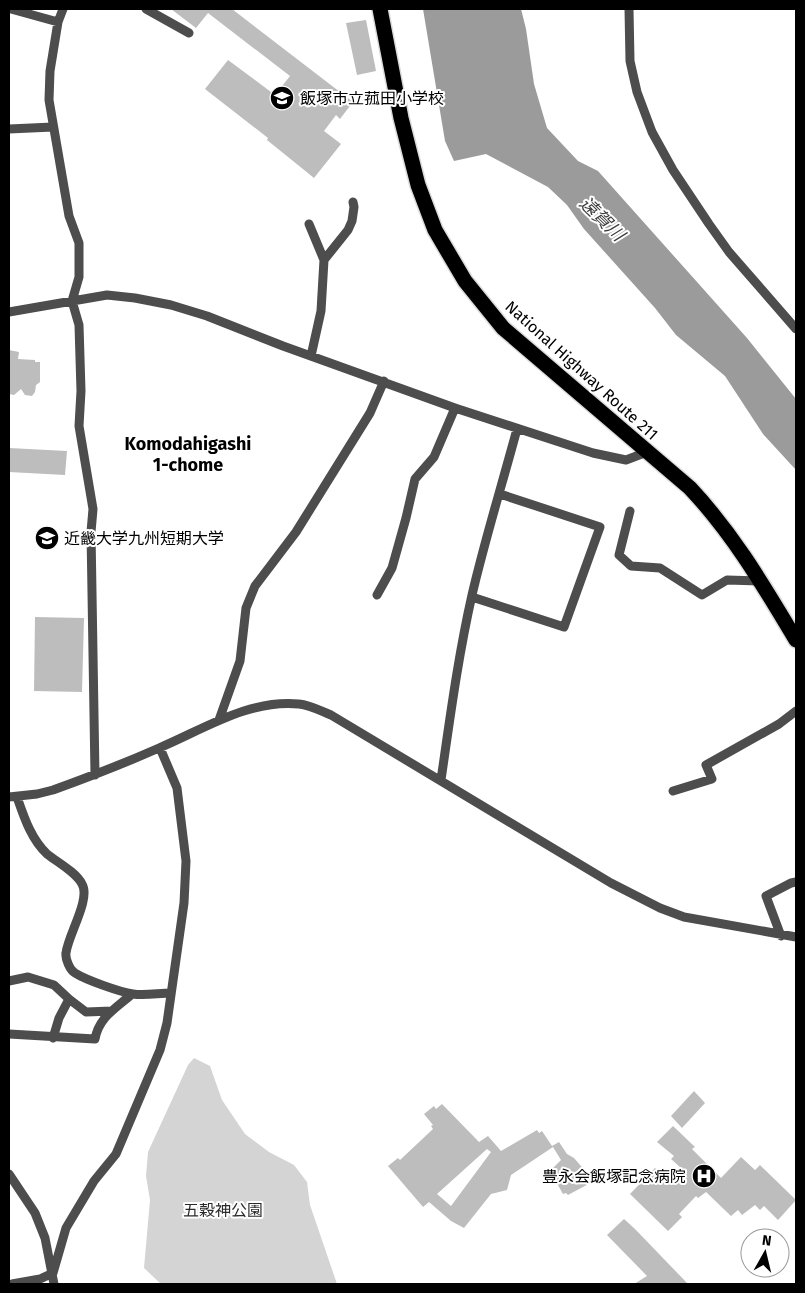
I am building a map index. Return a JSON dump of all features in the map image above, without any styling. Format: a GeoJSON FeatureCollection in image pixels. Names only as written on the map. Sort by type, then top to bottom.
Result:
{"type":"FeatureCollection","features":[{"type":"Feature","properties":{"kind":"highway","name":"National Highway Route 211"},"geometry":{"type":"LineString","coordinates":[[380,9],[401,118],[418,186],[435,230],[465,281],[503,328],[690,488],[709,508],[726,529],[760,580],[796,640]]}},
{"type":"Feature","properties":{"kind":"street"},"geometry":{"type":"LineString","coordinates":[[12,9],[58,22]]}},
{"type":"Feature","properties":{"kind":"street"},"geometry":{"type":"LineString","coordinates":[[63,9],[58,22],[49,100],[70,216],[79,243],[79,277],[72,301],[79,325],[81,350],[79,426],[93,509],[91,532],[95,775]]}},
{"type":"Feature","properties":{"kind":"street"},"geometry":{"type":"LineString","coordinates":[[146,9],[189,33]]}},
{"type":"Feature","properties":{"kind":"street"},"geometry":{"type":"LineString","coordinates":[[628,9],[630,61],[643,109],[652,132],[673,170],[729,252],[796,329]]}},
{"type":"Feature","properties":{"kind":"street"},"geometry":{"type":"LineString","coordinates":[[9,129],[53,127]]}},
{"type":"Feature","properties":{"kind":"street"},"geometry":{"type":"LineString","coordinates":[[324,260],[348,230],[353,214],[353,202]]}},
{"type":"Feature","properties":{"kind":"street"},"geometry":{"type":"LineString","coordinates":[[309,224],[324,260],[321,311],[311,356]]}},
{"type":"Feature","properties":{"kind":"street"},"geometry":{"type":"LineString","coordinates":[[9,312],[107,296],[135,298],[170,305],[207,316],[455,408],[608,458],[626,460],[647,452]]}},
{"type":"Feature","properties":{"kind":"street"},"geometry":{"type":"LineString","coordinates":[[219,720],[240,661],[246,608],[255,586],[296,532],[370,413],[384,381]]}},
{"type":"Feature","properties":{"kind":"street"},"geometry":{"type":"LineString","coordinates":[[377,595],[392,568],[415,479],[434,457],[455,408]]}},
{"type":"Feature","properties":{"kind":"street"},"geometry":{"type":"LineString","coordinates":[[441,780],[460,656],[472,597],[517,429]]}},
{"type":"Feature","properties":{"kind":"street"},"geometry":{"type":"LineString","coordinates":[[472,597],[564,627],[600,527],[500,494]]}},
{"type":"Feature","properties":{"kind":"street"},"geometry":{"type":"LineString","coordinates":[[630,511],[619,554],[630,566],[660,568],[702,595],[727,580],[760,580]]}},
{"type":"Feature","properties":{"kind":"street"},"geometry":{"type":"LineString","coordinates":[[171,993],[132,994],[74,973],[68,965],[65,955],[84,894],[82,884],[36,841],[13,797],[53,790],[160,748],[219,720],[258,706],[279,704],[301,704],[331,715],[611,883],[660,908],[684,917],[796,938]]}},
{"type":"Feature","properties":{"kind":"street"},"geometry":{"type":"LineString","coordinates":[[673,792],[712,779],[706,765],[779,724],[796,711]]}},
{"type":"Feature","properties":{"kind":"street"},"geometry":{"type":"LineString","coordinates":[[12,1284],[40,1279],[53,1273],[66,1228],[94,1181],[116,1154],[160,1050],[167,1023],[184,903],[186,862],[177,788],[160,748]]}},
{"type":"Feature","properties":{"kind":"street"},"geometry":{"type":"LineString","coordinates":[[781,936],[766,896],[796,882]]}},
{"type":"Feature","properties":{"kind":"street"},"geometry":{"type":"LineString","coordinates":[[9,981],[28,977],[54,985],[86,1012],[112,1011]]}},
{"type":"Feature","properties":{"kind":"street"},"geometry":{"type":"LineString","coordinates":[[9,1034],[95,1039],[102,1019],[132,994]]}},
{"type":"Feature","properties":{"kind":"street"},"geometry":{"type":"LineString","coordinates":[[53,1038],[59,1018],[69,999]]}},
{"type":"Feature","properties":{"kind":"street"},"geometry":{"type":"LineString","coordinates":[[9,1174],[35,1214],[45,1238],[54,1284]]}},
{"type":"Feature","properties":{"kind":"green space","name":"五穀神公園"},"geometry":{"type":"Polygon","coordinates":[[[194,1058],[210,1066],[222,1100],[245,1134],[269,1152],[294,1165],[307,1182],[310,1205],[337,1284],[161,1284],[144,1268],[150,1200],[146,1176],[148,1152],[188,1065],[194,1058]]]}},
{"type":"Feature","properties":{"kind":"water","name":"遠賀川"},"geometry":{"type":"Polygon","coordinates":[[[423,9],[521,9],[526,29],[534,84],[547,128],[578,161],[598,171],[747,338],[796,399],[796,470],[763,434],[725,376],[676,335],[655,308],[584,229],[567,205],[548,187],[486,154],[454,161],[445,141],[423,9]]]}},
{"type":"Feature","properties":{"kind":"building"},"geometry":{"type":"Polygon","coordinates":[[[171,9],[232,9],[353,102],[340,119],[336,115],[324,131],[341,144],[314,178],[267,140],[268,138],[205,89],[228,60],[275,95],[290,76],[208,13],[196,28],[171,9]]]}},
{"type":"Feature","properties":{"kind":"building"},"geometry":{"type":"Polygon","coordinates":[[[366,20],[376,71],[357,75],[346,23],[366,20]]]}},
{"type":"Feature","properties":{"kind":"building"},"geometry":{"type":"Polygon","coordinates":[[[9,350],[19,352],[18,359],[40,362],[40,382],[36,385],[32,396],[25,395],[21,389],[14,395],[9,394],[9,350]]]}},
{"type":"Feature","properties":{"kind":"building"},"geometry":{"type":"Polygon","coordinates":[[[9,448],[67,451],[65,475],[9,472],[9,448]]]}},
{"type":"Feature","properties":{"kind":"building"},"geometry":{"type":"Polygon","coordinates":[[[35,617],[84,618],[82,692],[34,691],[35,617]]]}},
{"type":"Feature","properties":{"kind":"building"},"geometry":{"type":"Polygon","coordinates":[[[694,1091],[705,1103],[682,1128],[671,1116],[694,1091]]]}},
{"type":"Feature","properties":{"kind":"building"},"geometry":{"type":"Polygon","coordinates":[[[442,1104],[479,1142],[488,1136],[501,1151],[537,1130],[539,1133],[542,1131],[552,1146],[559,1142],[567,1154],[574,1158],[594,1181],[568,1195],[566,1193],[563,1194],[550,1171],[561,1160],[553,1147],[511,1175],[507,1190],[491,1194],[464,1228],[451,1221],[429,1202],[423,1207],[388,1166],[398,1158],[400,1160],[433,1129],[431,1126],[433,1125],[424,1114],[434,1106],[436,1109],[442,1104]],[[487,1149],[437,1194],[451,1206],[491,1152],[487,1149]]]}},
{"type":"Feature","properties":{"kind":"building"},"geometry":{"type":"Polygon","coordinates":[[[673,1126],[695,1147],[692,1149],[721,1178],[741,1157],[755,1170],[760,1165],[796,1200],[778,1220],[764,1206],[760,1210],[755,1205],[742,1215],[738,1210],[731,1216],[706,1192],[698,1198],[696,1196],[679,1214],[682,1217],[668,1231],[630,1194],[655,1168],[669,1180],[681,1168],[671,1159],[674,1156],[657,1142],[673,1126]]]}},
{"type":"Feature","properties":{"kind":"building"},"geometry":{"type":"Polygon","coordinates":[[[624,1219],[688,1284],[634,1284],[647,1276],[607,1235],[624,1219]]]}},
{"type":"Feature","properties":{"kind":"place","name":"飯塚市立菰田小学校"},"geometry":{"type":"Point","coordinates":[282,98]}},
{"type":"Feature","properties":{"kind":"place","name":"近畿大学九州短期大学"},"geometry":{"type":"Point","coordinates":[47,538]}},
{"type":"Feature","properties":{"kind":"place","name":"豊永会飯塚記念病院"},"geometry":{"type":"Point","coordinates":[704,1176]}},
{"type":"Feature","properties":{"kind":"district","name":"Komodahigashi 1-chome"},"geometry":{"type":"Point","coordinates":[188,454]}}]}
